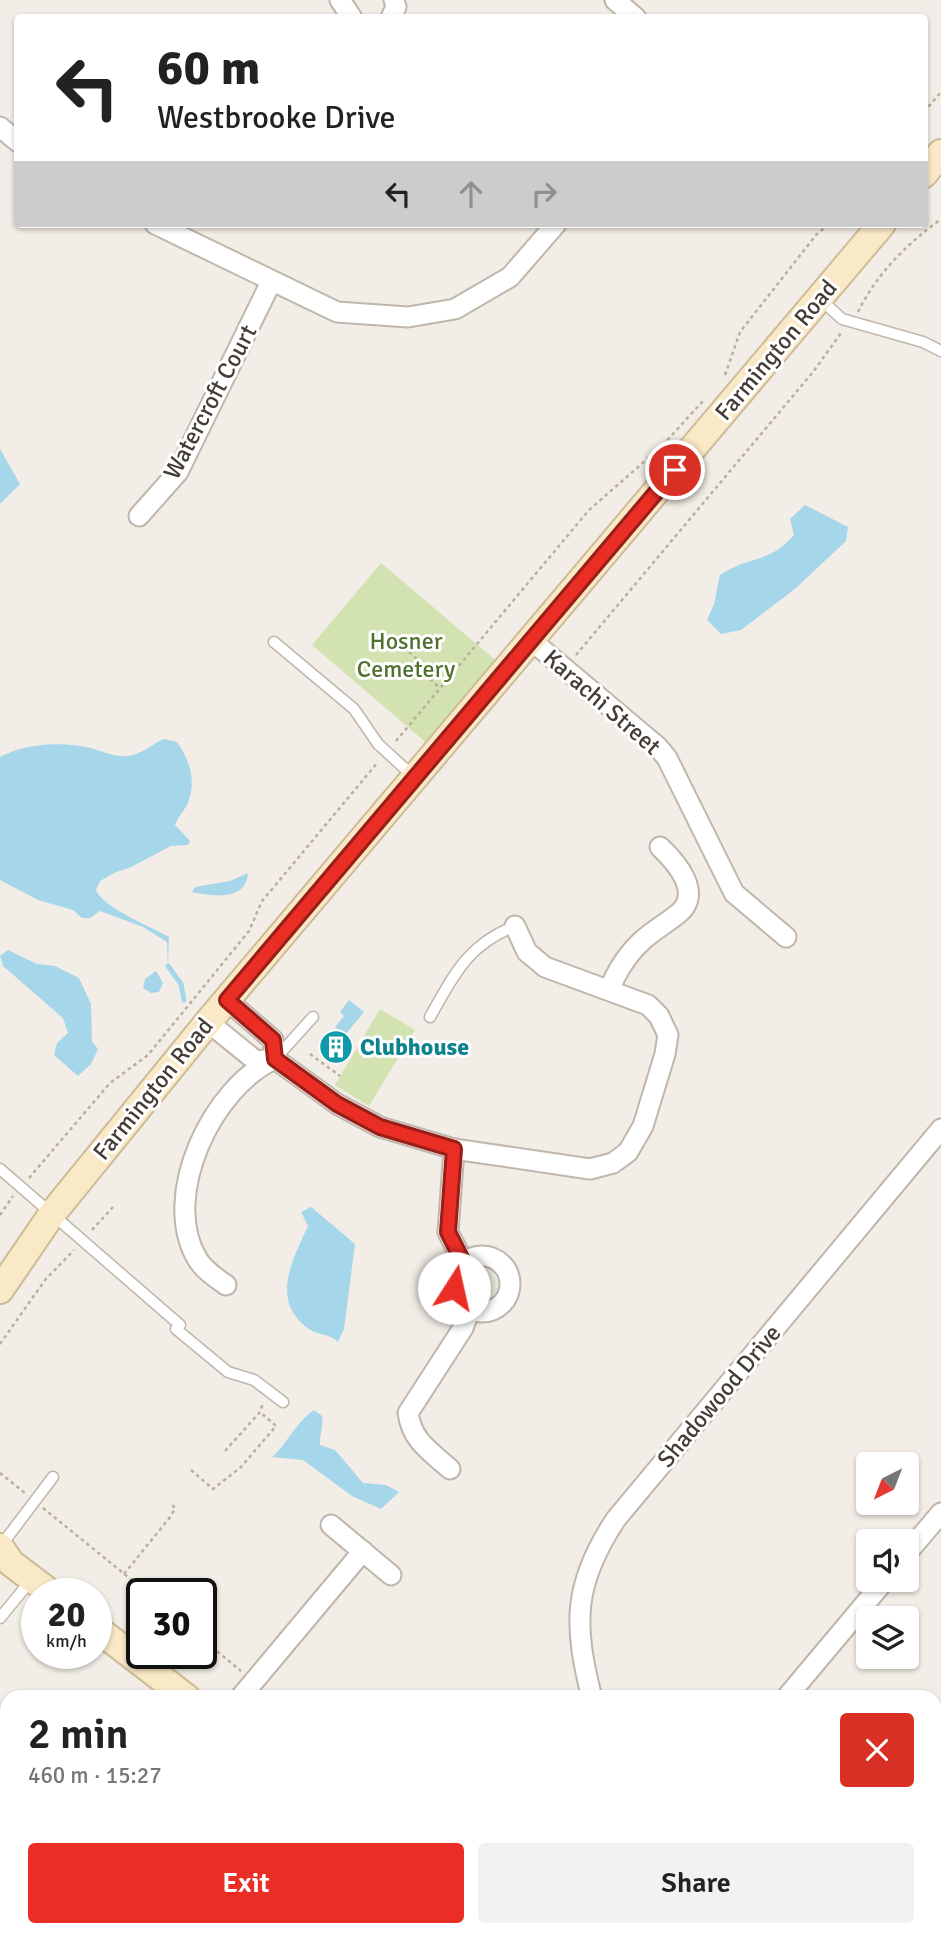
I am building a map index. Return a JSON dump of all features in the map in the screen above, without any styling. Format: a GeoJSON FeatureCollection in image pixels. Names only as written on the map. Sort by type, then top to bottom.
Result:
{"type":"FeatureCollection","features":[{"type":"Feature","properties":{"kind":"street"},"geometry":{"type":"LineString","coordinates":[[615,0],[631,14]]}},
{"type":"Feature","properties":{"kind":"street"},"geometry":{"type":"LineString","coordinates":[[0,128],[14,139]]}},
{"type":"Feature","properties":{"kind":"street"},"geometry":{"type":"LineString","coordinates":[[928,169],[941,153]]}},
{"type":"Feature","properties":{"kind":"street"},"geometry":{"type":"LineString","coordinates":[[163,228],[337,312],[408,317],[455,309],[510,277],[553,228]]}},
{"type":"Feature","properties":{"kind":"street","name":"Farmington Road"},"geometry":{"type":"LineString","coordinates":[[0,1288],[52,1214],[208,1022],[413,776],[531,641],[819,299],[870,228]]}},
{"type":"Feature","properties":{"kind":"street","name":"Watercroft Court"},"geometry":{"type":"LineString","coordinates":[[139,516],[178,472],[271,282]]}},
{"type":"Feature","properties":{"kind":"street","name":"Karachi Street"},"geometry":{"type":"LineString","coordinates":[[531,641],[658,747],[667,758],[734,893],[786,937]]}},
{"type":"Feature","properties":{"kind":"street"},"geometry":{"type":"LineString","coordinates":[[609,990],[628,954],[643,939],[682,911],[686,899],[684,874],[660,847]]}},
{"type":"Feature","properties":{"kind":"street"},"geometry":{"type":"LineString","coordinates":[[208,1022],[256,1061],[275,1059],[337,1104],[380,1127],[454,1149],[590,1169],[613,1163],[628,1152],[643,1126],[665,1054],[668,1035],[659,1016],[648,1005],[545,967],[527,951],[515,926]]}},
{"type":"Feature","properties":{"kind":"street"},"geometry":{"type":"LineString","coordinates":[[227,1000],[273,1040],[275,1059]]}},
{"type":"Feature","properties":{"kind":"street"},"geometry":{"type":"LineString","coordinates":[[226,1285],[199,1262],[193,1250],[185,1208],[187,1188],[193,1162],[213,1117],[255,1068],[275,1059]]}},
{"type":"Feature","properties":{"kind":"street","name":"Shadowood Drive"},"geometry":{"type":"LineString","coordinates":[[590,1690],[580,1649],[579,1625],[585,1580],[602,1540],[642,1487],[941,1129]]}},
{"type":"Feature","properties":{"kind":"street"},"geometry":{"type":"LineString","coordinates":[[454,1149],[448,1232],[463,1262]]}},
{"type":"Feature","properties":{"kind":"street"},"geometry":{"type":"LineString","coordinates":[[480,1255],[498,1261],[509,1275],[509,1293],[497,1308],[479,1312],[470,1309],[462,1304],[454,1288],[457,1270],[463,1262],[480,1255]]}},
{"type":"Feature","properties":{"kind":"street"},"geometry":{"type":"LineString","coordinates":[[450,1469],[416,1440],[411,1431],[408,1413],[463,1328],[470,1309]]}},
{"type":"Feature","properties":{"kind":"street"},"geometry":{"type":"LineString","coordinates":[[919,1541],[937,1524]]}},
{"type":"Feature","properties":{"kind":"street"},"geometry":{"type":"LineString","coordinates":[[331,1525],[391,1575]]}},
{"type":"Feature","properties":{"kind":"street"},"geometry":{"type":"LineString","coordinates":[[247,1690],[363,1551]]}},
{"type":"Feature","properties":{"kind":"street"},"geometry":{"type":"LineString","coordinates":[[3,1554],[31,1578]]}},
{"type":"Feature","properties":{"kind":"street"},"geometry":{"type":"LineString","coordinates":[[793,1690],[875,1592]]}},
{"type":"Feature","properties":{"kind":"street"},"geometry":{"type":"LineString","coordinates":[[112,1640],[177,1690]]}},
{"type":"Feature","properties":{"kind":"lane"},"geometry":{"type":"LineString","coordinates":[[819,299],[849,322],[923,342],[941,351]]}},
{"type":"Feature","properties":{"kind":"lane"},"geometry":{"type":"LineString","coordinates":[[274,642],[354,709],[386,753],[413,776]]}},
{"type":"Feature","properties":{"kind":"lane"},"geometry":{"type":"LineString","coordinates":[[430,1017],[459,967],[474,948],[515,926]]}},
{"type":"Feature","properties":{"kind":"lane"},"geometry":{"type":"LineString","coordinates":[[275,1059],[313,1017]]}},
{"type":"Feature","properties":{"kind":"lane"},"geometry":{"type":"LineString","coordinates":[[0,1168],[228,1373],[249,1379],[283,1402]]}},
{"type":"Feature","properties":{"kind":"lane"},"geometry":{"type":"LineString","coordinates":[[3,1554],[53,1477]]}},
{"type":"Feature","properties":{"kind":"lane"},"geometry":{"type":"LineString","coordinates":[[0,1618],[21,1602]]}},
{"type":"Feature","properties":{"kind":"path"},"geometry":{"type":"LineString","coordinates":[[928,107],[941,92]]}},
{"type":"Feature","properties":{"kind":"path"},"geometry":{"type":"LineString","coordinates":[[565,670],[813,372],[869,289],[909,243],[941,219]]}},
{"type":"Feature","properties":{"kind":"path"},"geometry":{"type":"LineString","coordinates":[[724,377],[740,332],[824,228]]}},
{"type":"Feature","properties":{"kind":"path"},"geometry":{"type":"LineString","coordinates":[[0,1215],[20,1187],[110,1083],[148,1055],[249,930],[262,901],[589,510],[661,447],[706,397]]}},
{"type":"Feature","properties":{"kind":"path"},"geometry":{"type":"LineString","coordinates":[[398,642],[425,666],[429,677],[440,688]]}},
{"type":"Feature","properties":{"kind":"path"},"geometry":{"type":"LineString","coordinates":[[310,1055],[340,1076]]}},
{"type":"Feature","properties":{"kind":"path"},"geometry":{"type":"LineString","coordinates":[[0,1344],[45,1280],[113,1206]]}},
{"type":"Feature","properties":{"kind":"path"},"geometry":{"type":"LineString","coordinates":[[225,1451],[264,1405],[249,1379]]}},
{"type":"Feature","properties":{"kind":"path"},"geometry":{"type":"LineString","coordinates":[[191,1470],[213,1489],[241,1467],[276,1426],[260,1412]]}},
{"type":"Feature","properties":{"kind":"path"},"geometry":{"type":"LineString","coordinates":[[0,1473],[129,1578]]}},
{"type":"Feature","properties":{"kind":"path"},"geometry":{"type":"LineString","coordinates":[[124,1574],[171,1516],[176,1508],[172,1505]]}},
{"type":"Feature","properties":{"kind":"path"},"geometry":{"type":"LineString","coordinates":[[217,1650],[254,1681]]}},
{"type":"Feature","properties":{"kind":"green space","name":"Hosner Cemetery"},"geometry":{"type":"Polygon","coordinates":[[[381,563],[499,663],[429,745],[312,645],[381,563]]]}},
{"type":"Feature","properties":{"kind":"green space"},"geometry":{"type":"Polygon","coordinates":[[[380,1009],[415,1030],[369,1106],[335,1085],[380,1009]]]}},
{"type":"Feature","properties":{"kind":"water"},"geometry":{"type":"Polygon","coordinates":[[[0,449],[20,484],[0,504],[0,449]]]}},
{"type":"Feature","properties":{"kind":"water"},"geometry":{"type":"Polygon","coordinates":[[[805,505],[848,527],[846,541],[796,588],[741,630],[721,634],[707,620],[714,604],[720,575],[776,551],[785,544],[794,535],[790,519],[805,505]]]}},
{"type":"Feature","properties":{"kind":"water"},"geometry":{"type":"Polygon","coordinates":[[[164,739],[177,742],[190,770],[192,784],[189,800],[175,825],[190,841],[188,845],[171,846],[114,873],[100,881],[96,890],[108,904],[169,937],[168,966],[167,942],[143,927],[100,911],[90,918],[82,918],[73,910],[38,900],[0,880],[0,757],[29,747],[60,744],[129,756],[164,739]]]}},
{"type":"Feature","properties":{"kind":"water"},"geometry":{"type":"Polygon","coordinates":[[[248,873],[246,882],[234,893],[208,895],[192,892],[195,887],[230,881],[248,873]]]}},
{"type":"Feature","properties":{"kind":"water"},"geometry":{"type":"Polygon","coordinates":[[[8,950],[37,964],[55,966],[79,978],[91,1004],[92,1042],[98,1049],[91,1064],[78,1076],[54,1055],[57,1043],[68,1033],[63,1018],[3,966],[0,956],[8,950]]]}},
{"type":"Feature","properties":{"kind":"water"},"geometry":{"type":"Polygon","coordinates":[[[156,971],[163,983],[159,992],[151,993],[143,988],[145,979],[156,971]]]}},
{"type":"Feature","properties":{"kind":"water"},"geometry":{"type":"Polygon","coordinates":[[[349,1000],[364,1012],[345,1035],[335,1027],[344,1016],[340,1012],[349,1000]]]}},
{"type":"Feature","properties":{"kind":"water"},"geometry":{"type":"Polygon","coordinates":[[[311,1207],[355,1244],[344,1329],[338,1342],[309,1329],[297,1318],[287,1293],[291,1266],[308,1226],[301,1212],[311,1207]]]}},
{"type":"Feature","properties":{"kind":"water"},"geometry":{"type":"Polygon","coordinates":[[[314,1410],[322,1416],[320,1445],[335,1450],[363,1483],[386,1485],[399,1492],[381,1509],[352,1496],[303,1460],[272,1457],[314,1410]]]}},
{"type":"Feature","properties":{"kind":"waterway"},"geometry":{"type":"LineString","coordinates":[[168,966],[181,984],[184,1000]]}},
{"type":"Feature","properties":{"kind":"place","name":"Clubhouse"},"geometry":{"type":"Point","coordinates":[336,1047]}},
{"type":"Feature","properties":{"kind":"route"},"geometry":{"type":"LineString","coordinates":[[454,1288],[454,1278],[463,1262],[448,1232],[447,1216],[454,1149],[380,1127],[337,1104],[275,1059],[273,1040],[227,1000],[413,776],[675,470]]}}]}
